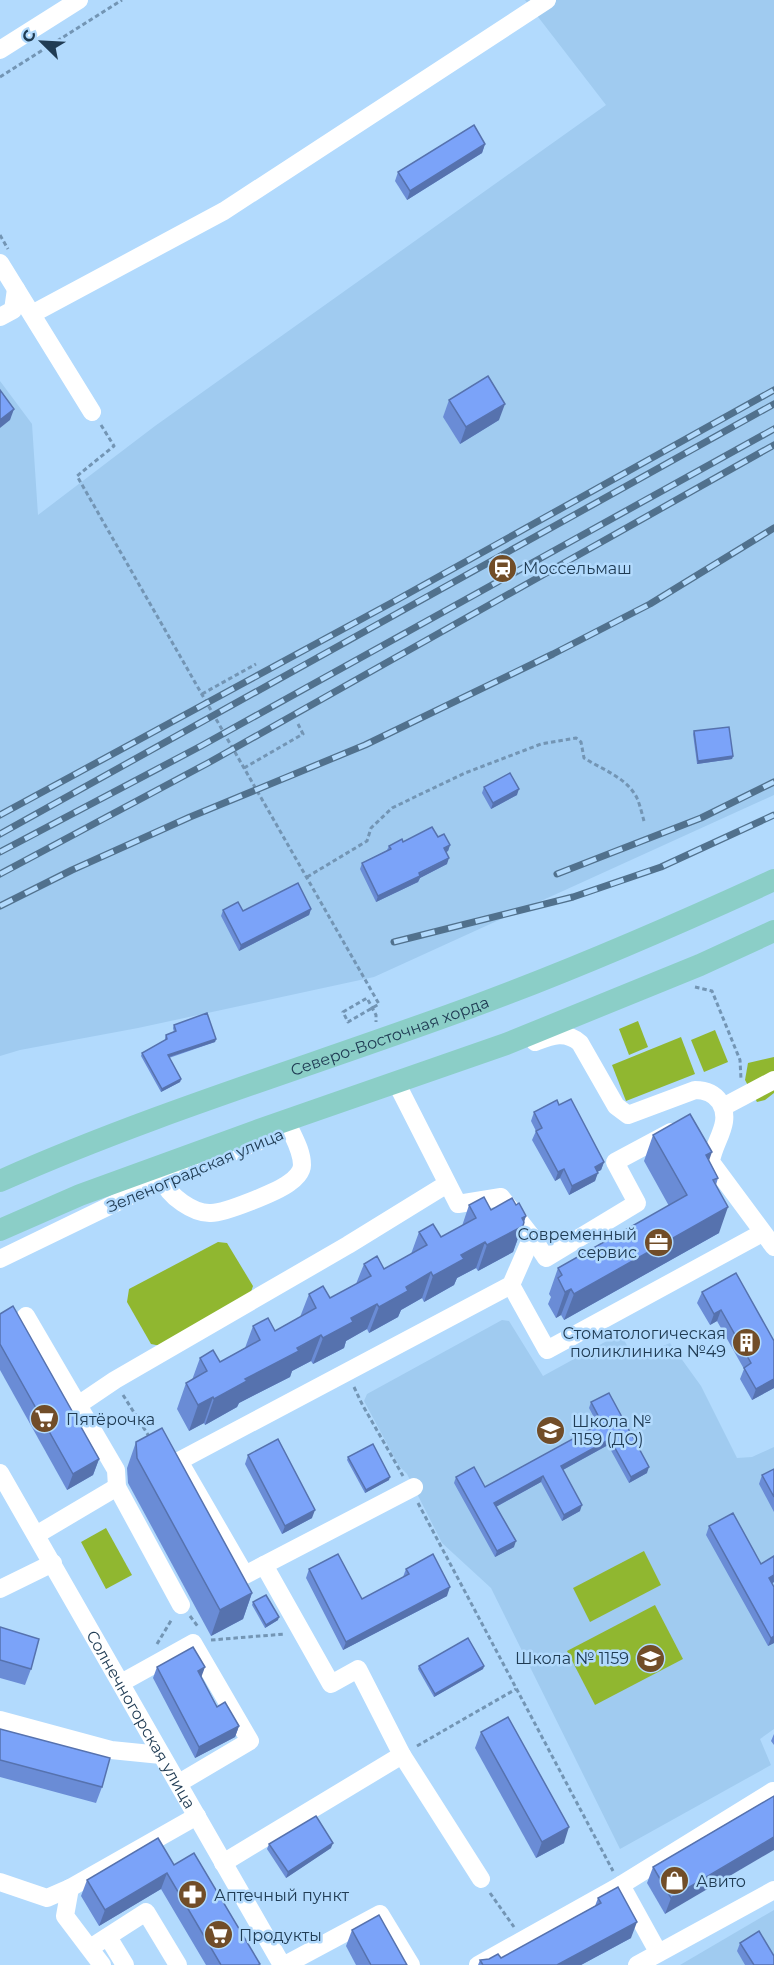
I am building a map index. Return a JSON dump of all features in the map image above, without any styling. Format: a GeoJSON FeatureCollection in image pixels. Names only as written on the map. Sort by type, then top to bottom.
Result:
{"type":"FeatureCollection","features":[{"type":"Feature","properties":{"kind":"main road","name":"Северо-Восточная хорда"},"geometry":{"type":"LineString","coordinates":[[0,1181],[229,1091],[477,1005],[667,929],[774,880]]}},
{"type":"Feature","properties":{"kind":"main road"},"geometry":{"type":"LineString","coordinates":[[0,1230],[80,1195],[506,1044],[699,965],[774,931]]}},
{"type":"Feature","properties":{"kind":"street"},"geometry":{"type":"LineString","coordinates":[[0,50],[79,0]]}},
{"type":"Feature","properties":{"kind":"street"},"geometry":{"type":"LineString","coordinates":[[32,314],[224,211],[547,0]]}},
{"type":"Feature","properties":{"kind":"street"},"geometry":{"type":"LineString","coordinates":[[0,263],[95,417]]}},
{"type":"Feature","properties":{"kind":"street"},"geometry":{"type":"LineString","coordinates":[[0,317],[13,310],[16,289]]}},
{"type":"Feature","properties":{"kind":"street","name":"Зеленоградская улица"},"geometry":{"type":"LineString","coordinates":[[0,1259],[163,1180],[290,1130],[554,1035],[564,1034],[580,1043],[616,1106],[628,1115],[695,1090],[704,1090],[717,1097],[723,1107]]}},
{"type":"Feature","properties":{"kind":"street"},"geometry":{"type":"LineString","coordinates":[[511,1285],[547,1350],[768,1240],[711,1162],[712,1150],[724,1125],[723,1107],[774,1080]]}},
{"type":"Feature","properties":{"kind":"street"},"geometry":{"type":"LineString","coordinates":[[398,1091],[458,1204],[501,1197],[546,1258],[638,1203],[615,1162],[684,1125],[712,1150]]}},
{"type":"Feature","properties":{"kind":"street"},"geometry":{"type":"LineString","coordinates":[[163,1180],[165,1187],[192,1209],[209,1214],[228,1210],[288,1184],[296,1177],[302,1166],[299,1149],[290,1130]]}},
{"type":"Feature","properties":{"kind":"street"},"geometry":{"type":"LineString","coordinates":[[78,1405],[115,1380],[348,1245],[447,1184]]}},
{"type":"Feature","properties":{"kind":"street"},"geometry":{"type":"LineString","coordinates":[[412,1488],[245,1575],[179,1461],[511,1285],[532,1237]]}},
{"type":"Feature","properties":{"kind":"street"},"geometry":{"type":"LineString","coordinates":[[26,1316],[116,1470],[117,1487],[181,1605]]}},
{"type":"Feature","properties":{"kind":"street","name":"Солнечногорская улица"},"geometry":{"type":"LineString","coordinates":[[0,1473],[223,1863],[284,1965]]}},
{"type":"Feature","properties":{"kind":"street"},"geometry":{"type":"LineString","coordinates":[[36,1535],[117,1487]]}},
{"type":"Feature","properties":{"kind":"street"},"geometry":{"type":"LineString","coordinates":[[0,1588],[53,1563]]}},
{"type":"Feature","properties":{"kind":"street"},"geometry":{"type":"LineString","coordinates":[[264,1565],[331,1684],[358,1669],[402,1755],[481,1879]]}},
{"type":"Feature","properties":{"kind":"street"},"geometry":{"type":"LineString","coordinates":[[121,1683],[193,1643],[250,1741],[179,1784]]}},
{"type":"Feature","properties":{"kind":"street"},"geometry":{"type":"LineString","coordinates":[[0,1720],[111,1750],[162,1755]]}},
{"type":"Feature","properties":{"kind":"street"},"geometry":{"type":"LineString","coordinates":[[223,1863],[402,1755]]}},
{"type":"Feature","properties":{"kind":"street"},"geometry":{"type":"LineString","coordinates":[[478,1965],[621,1886],[773,1791]]}},
{"type":"Feature","properties":{"kind":"street"},"geometry":{"type":"LineString","coordinates":[[0,1882],[47,1898],[70,1888],[197,1816]]}},
{"type":"Feature","properties":{"kind":"street"},"geometry":{"type":"LineString","coordinates":[[621,1886],[658,1952]]}},
{"type":"Feature","properties":{"kind":"street"},"geometry":{"type":"LineString","coordinates":[[70,1888],[66,1916],[102,1965]]}},
{"type":"Feature","properties":{"kind":"street"},"geometry":{"type":"LineString","coordinates":[[638,1965],[774,1890]]}},
{"type":"Feature","properties":{"kind":"street"},"geometry":{"type":"LineString","coordinates":[[90,1948],[146,1912],[178,1965]]}},
{"type":"Feature","properties":{"kind":"street"},"geometry":{"type":"LineString","coordinates":[[284,1965],[380,1914],[411,1965]]}},
{"type":"Feature","properties":{"kind":"street"},"geometry":{"type":"LineString","coordinates":[[108,1936],[125,1965]]}},
{"type":"Feature","properties":{"kind":"path"},"geometry":{"type":"LineString","coordinates":[[0,77],[122,0]]}},
{"type":"Feature","properties":{"kind":"path"},"geometry":{"type":"LineString","coordinates":[[95,417],[114,446],[77,476],[379,1004],[348,1022],[343,1012],[367,998]]}},
{"type":"Feature","properties":{"kind":"path"},"geometry":{"type":"LineString","coordinates":[[202,694],[256,663]]}},
{"type":"Feature","properties":{"kind":"path"},"geometry":{"type":"LineString","coordinates":[[244,768],[303,734],[298,724]]}},
{"type":"Feature","properties":{"kind":"path"},"geometry":{"type":"LineString","coordinates":[[307,877],[367,841],[371,828],[392,808],[465,773],[541,744],[576,738],[580,742],[584,758],[618,777],[631,789],[637,798],[644,821]]}},
{"type":"Feature","properties":{"kind":"path"},"geometry":{"type":"LineString","coordinates":[[347,1373],[362,1404],[412,1488],[621,1886]]}},
{"type":"Feature","properties":{"kind":"path"},"geometry":{"type":"LineString","coordinates":[[115,1380],[153,1442]]}},
{"type":"Feature","properties":{"kind":"path"},"geometry":{"type":"LineString","coordinates":[[157,1644],[181,1605],[202,1632]]}},
{"type":"Feature","properties":{"kind":"path"},"geometry":{"type":"LineString","coordinates":[[209,1641],[301,1632]]}},
{"type":"Feature","properties":{"kind":"path"},"geometry":{"type":"LineString","coordinates":[[402,1755],[516,1689]]}},
{"type":"Feature","properties":{"kind":"path"},"geometry":{"type":"LineString","coordinates":[[481,1879],[522,1940]]}},
{"type":"Feature","properties":{"kind":"shaded area"},"geometry":{"type":"Polygon","coordinates":[[[525,0],[774,0],[774,795],[374,977],[0,1056],[0,381],[32,424],[38,515],[155,426],[606,105],[525,0]]]}},
{"type":"Feature","properties":{"kind":"shaded area"},"geometry":{"type":"Polygon","coordinates":[[[502,1320],[509,1321],[543,1376],[616,1336],[623,1338],[630,1351],[636,1355],[670,1343],[701,1386],[737,1458],[752,1457],[774,1447],[774,1729],[760,1739],[771,1765],[620,1849],[491,1588],[442,1543],[407,1474],[399,1466],[364,1401],[367,1394],[502,1320]]]}},
{"type":"Feature","properties":{"kind":"shaded area"},"geometry":{"type":"Polygon","coordinates":[[[774,1910],[774,1965],[680,1965],[774,1910]]]}},
{"type":"Feature","properties":{"kind":"green space"},"geometry":{"type":"Polygon","coordinates":[[[638,1021],[648,1047],[629,1055],[619,1029],[638,1021]]]}},
{"type":"Feature","properties":{"kind":"green space"},"geometry":{"type":"Polygon","coordinates":[[[715,1030],[728,1062],[704,1072],[691,1040],[715,1030]]]}},
{"type":"Feature","properties":{"kind":"green space"},"geometry":{"type":"Polygon","coordinates":[[[681,1037],[695,1074],[626,1101],[612,1065],[681,1037]]]}},
{"type":"Feature","properties":{"kind":"green space"},"geometry":{"type":"Polygon","coordinates":[[[774,1057],[774,1093],[765,1100],[757,1102],[745,1080],[748,1063],[774,1057]]]}},
{"type":"Feature","properties":{"kind":"green space"},"geometry":{"type":"Polygon","coordinates":[[[218,1242],[227,1243],[253,1286],[249,1298],[161,1346],[151,1344],[127,1302],[129,1289],[218,1242]]]}},
{"type":"Feature","properties":{"kind":"green space"},"geometry":{"type":"Polygon","coordinates":[[[106,1528],[132,1575],[106,1589],[81,1542],[106,1528]]]}},
{"type":"Feature","properties":{"kind":"green space"},"geometry":{"type":"Polygon","coordinates":[[[644,1551],[661,1585],[590,1622],[573,1588],[644,1551]]]}},
{"type":"Feature","properties":{"kind":"green space"},"geometry":{"type":"Polygon","coordinates":[[[655,1605],[683,1659],[595,1705],[567,1651],[655,1605]]]}},
{"type":"Feature","properties":{"kind":"building"},"geometry":{"type":"Polygon","coordinates":[[[474,125],[485,144],[410,191],[398,172],[474,125]]]}},
{"type":"Feature","properties":{"kind":"building"},"geometry":{"type":"Polygon","coordinates":[[[488,376],[505,404],[466,427],[449,400],[488,376]]]}},
{"type":"Feature","properties":{"kind":"building"},"geometry":{"type":"Polygon","coordinates":[[[0,390],[14,409],[0,420],[0,390]]]}},
{"type":"Feature","properties":{"kind":"building"},"geometry":{"type":"Polygon","coordinates":[[[729,727],[733,756],[698,761],[694,731],[729,727]]]}},
{"type":"Feature","properties":{"kind":"building"},"geometry":{"type":"Polygon","coordinates":[[[510,773],[519,789],[493,803],[484,787],[510,773]]]}},
{"type":"Feature","properties":{"kind":"building"},"geometry":{"type":"Polygon","coordinates":[[[432,827],[438,837],[444,834],[450,845],[444,848],[449,858],[419,873],[420,876],[378,896],[362,863],[391,849],[389,846],[402,839],[403,842],[432,827]]]}},
{"type":"Feature","properties":{"kind":"building"},"geometry":{"type":"Polygon","coordinates":[[[298,883],[311,909],[241,945],[223,910],[238,902],[243,911],[298,883]]]}},
{"type":"Feature","properties":{"kind":"building"},"geometry":{"type":"Polygon","coordinates":[[[207,1013],[216,1039],[168,1055],[181,1079],[162,1089],[142,1053],[167,1039],[166,1035],[176,1031],[174,1025],[207,1013]]]}},
{"type":"Feature","properties":{"kind":"building"},"geometry":{"type":"Polygon","coordinates":[[[571,1099],[604,1162],[595,1167],[598,1173],[572,1186],[564,1169],[558,1172],[536,1131],[542,1128],[534,1112],[557,1100],[559,1105],[571,1099]]]}},
{"type":"Feature","properties":{"kind":"building"},"geometry":{"type":"Polygon","coordinates":[[[690,1114],[712,1152],[706,1155],[718,1178],[713,1180],[728,1207],[574,1294],[571,1289],[565,1292],[558,1278],[562,1275],[558,1268],[687,1195],[653,1135],[690,1114]]]}},
{"type":"Feature","properties":{"kind":"building"},"geometry":{"type":"Polygon","coordinates":[[[484,1197],[491,1210],[512,1198],[516,1205],[519,1203],[526,1216],[522,1218],[523,1226],[487,1245],[485,1242],[461,1255],[464,1259],[433,1276],[431,1272],[406,1287],[408,1291],[379,1307],[377,1304],[351,1318],[353,1322],[323,1338],[321,1335],[297,1348],[299,1351],[245,1379],[247,1381],[198,1405],[186,1383],[207,1371],[200,1358],[213,1350],[220,1362],[260,1340],[253,1326],[268,1318],[275,1331],[316,1308],[309,1294],[323,1286],[330,1298],[371,1276],[364,1264],[377,1256],[384,1269],[427,1245],[419,1232],[433,1224],[441,1237],[476,1218],[469,1205],[484,1197]]]}},
{"type":"Feature","properties":{"kind":"building","name":"Стоматологическая поликлиника №49"},"geometry":{"type":"Polygon","coordinates":[[[736,1273],[774,1341],[774,1379],[756,1389],[744,1368],[751,1363],[721,1310],[714,1314],[702,1292],[736,1273]]]}},
{"type":"Feature","properties":{"kind":"building"},"geometry":{"type":"Polygon","coordinates":[[[13,1306],[99,1459],[73,1474],[0,1344],[0,1314],[13,1306]]]}},
{"type":"Feature","properties":{"kind":"building"},"geometry":{"type":"Polygon","coordinates":[[[609,1393],[649,1467],[631,1477],[610,1439],[561,1466],[582,1505],[564,1515],[543,1476],[494,1503],[516,1541],[497,1551],[456,1477],[474,1467],[485,1487],[602,1423],[591,1402],[609,1393]]]}},
{"type":"Feature","properties":{"kind":"building"},"geometry":{"type":"Polygon","coordinates":[[[162,1428],[252,1593],[220,1610],[137,1458],[136,1442],[162,1428]]]}},
{"type":"Feature","properties":{"kind":"building"},"geometry":{"type":"Polygon","coordinates":[[[278,1439],[315,1510],[285,1526],[248,1455],[278,1439]]]}},
{"type":"Feature","properties":{"kind":"building"},"geometry":{"type":"Polygon","coordinates":[[[373,1444],[390,1477],[366,1490],[348,1457],[373,1444]]]}},
{"type":"Feature","properties":{"kind":"building"},"geometry":{"type":"Polygon","coordinates":[[[774,1469],[774,1497],[762,1475],[774,1469]]]}},
{"type":"Feature","properties":{"kind":"building"},"geometry":{"type":"Polygon","coordinates":[[[733,1513],[761,1564],[774,1556],[774,1575],[769,1578],[774,1587],[774,1636],[771,1638],[709,1526],[733,1513]]]}},
{"type":"Feature","properties":{"kind":"building"},"geometry":{"type":"Polygon","coordinates":[[[338,1554],[362,1599],[409,1574],[406,1569],[433,1554],[450,1587],[346,1642],[309,1569],[338,1554]]]}},
{"type":"Feature","properties":{"kind":"building"},"geometry":{"type":"Polygon","coordinates":[[[266,1595],[279,1617],[266,1625],[253,1602],[266,1595]]]}},
{"type":"Feature","properties":{"kind":"building"},"geometry":{"type":"Polygon","coordinates":[[[0,1627],[39,1639],[31,1669],[0,1660],[0,1627]]]}},
{"type":"Feature","properties":{"kind":"building"},"geometry":{"type":"Polygon","coordinates":[[[468,1638],[484,1666],[435,1694],[419,1666],[468,1638]]]}},
{"type":"Feature","properties":{"kind":"building"},"geometry":{"type":"Polygon","coordinates":[[[193,1647],[205,1667],[198,1671],[217,1707],[225,1702],[239,1726],[199,1747],[157,1667],[193,1647]]]}},
{"type":"Feature","properties":{"kind":"building"},"geometry":{"type":"Polygon","coordinates":[[[508,1717],[569,1827],[542,1842],[481,1732],[508,1717]]]}},
{"type":"Feature","properties":{"kind":"building"},"geometry":{"type":"Polygon","coordinates":[[[0,1729],[110,1758],[102,1787],[0,1760],[0,1729]]]}},
{"type":"Feature","properties":{"kind":"building"},"geometry":{"type":"Polygon","coordinates":[[[774,1796],[774,1837],[671,1898],[653,1867],[774,1796]]]}},
{"type":"Feature","properties":{"kind":"building"},"geometry":{"type":"Polygon","coordinates":[[[316,1816],[333,1843],[288,1872],[269,1844],[316,1816]]]}},
{"type":"Feature","properties":{"kind":"building"},"geometry":{"type":"Polygon","coordinates":[[[158,1838],[174,1865],[194,1853],[260,1964],[221,1965],[167,1873],[105,1910],[87,1880],[158,1838]]]}},
{"type":"Feature","properties":{"kind":"building"},"geometry":{"type":"Polygon","coordinates":[[[618,1887],[637,1922],[557,1965],[483,1965],[480,1960],[489,1959],[498,1954],[501,1958],[601,1903],[598,1898],[618,1887]]]}},
{"type":"Feature","properties":{"kind":"building"},"geometry":{"type":"Polygon","coordinates":[[[379,1915],[407,1965],[371,1965],[352,1930],[379,1915]]]}},
{"type":"Feature","properties":{"kind":"building"},"geometry":{"type":"Polygon","coordinates":[[[759,1931],[774,1956],[774,1965],[754,1965],[740,1943],[759,1931]]]}},
{"type":"Feature","properties":{"kind":"railway"},"geometry":{"type":"LineString","coordinates":[[0,815],[393,602],[774,390]]}},
{"type":"Feature","properties":{"kind":"railway"},"geometry":{"type":"LineString","coordinates":[[0,834],[774,404]]}},
{"type":"Feature","properties":{"kind":"railway"},"geometry":{"type":"LineString","coordinates":[[0,852],[201,746],[774,429]]}},
{"type":"Feature","properties":{"kind":"railway"},"geometry":{"type":"LineString","coordinates":[[0,874],[208,763],[774,445]]}},
{"type":"Feature","properties":{"kind":"railway"},"geometry":{"type":"LineString","coordinates":[[0,906],[72,870],[190,817],[365,745],[553,654],[650,604],[774,528]]}},
{"type":"Feature","properties":{"kind":"railway"},"geometry":{"type":"LineString","coordinates":[[557,874],[701,818],[774,782]]}},
{"type":"Feature","properties":{"kind":"railway"},"geometry":{"type":"LineString","coordinates":[[394,942],[573,897],[661,867],[774,815]]}},
{"type":"Feature","properties":{"kind":"place","name":"Моссельмаш"},"geometry":{"type":"Point","coordinates":[502,568]}},
{"type":"Feature","properties":{"kind":"place","name":"Современный сервис"},"geometry":{"type":"Point","coordinates":[658,1243]}},
{"type":"Feature","properties":{"kind":"place","name":"Стоматологическая поликлиника №49"},"geometry":{"type":"Point","coordinates":[747,1342]}},
{"type":"Feature","properties":{"kind":"place","name":"Пятёрочка"},"geometry":{"type":"Point","coordinates":[45,1419]}},
{"type":"Feature","properties":{"kind":"place","name":"Школа № 1159 (ДО)"},"geometry":{"type":"Point","coordinates":[551,1430]}},
{"type":"Feature","properties":{"kind":"place","name":"Школа № 1159"},"geometry":{"type":"Point","coordinates":[650,1658]}},
{"type":"Feature","properties":{"kind":"place","name":"Авито"},"geometry":{"type":"Point","coordinates":[675,1881]}},
{"type":"Feature","properties":{"kind":"place","name":"Аптечный пункт"},"geometry":{"type":"Point","coordinates":[193,1895]}},
{"type":"Feature","properties":{"kind":"place","name":"Продукты"},"geometry":{"type":"Point","coordinates":[218,1935]}}]}
